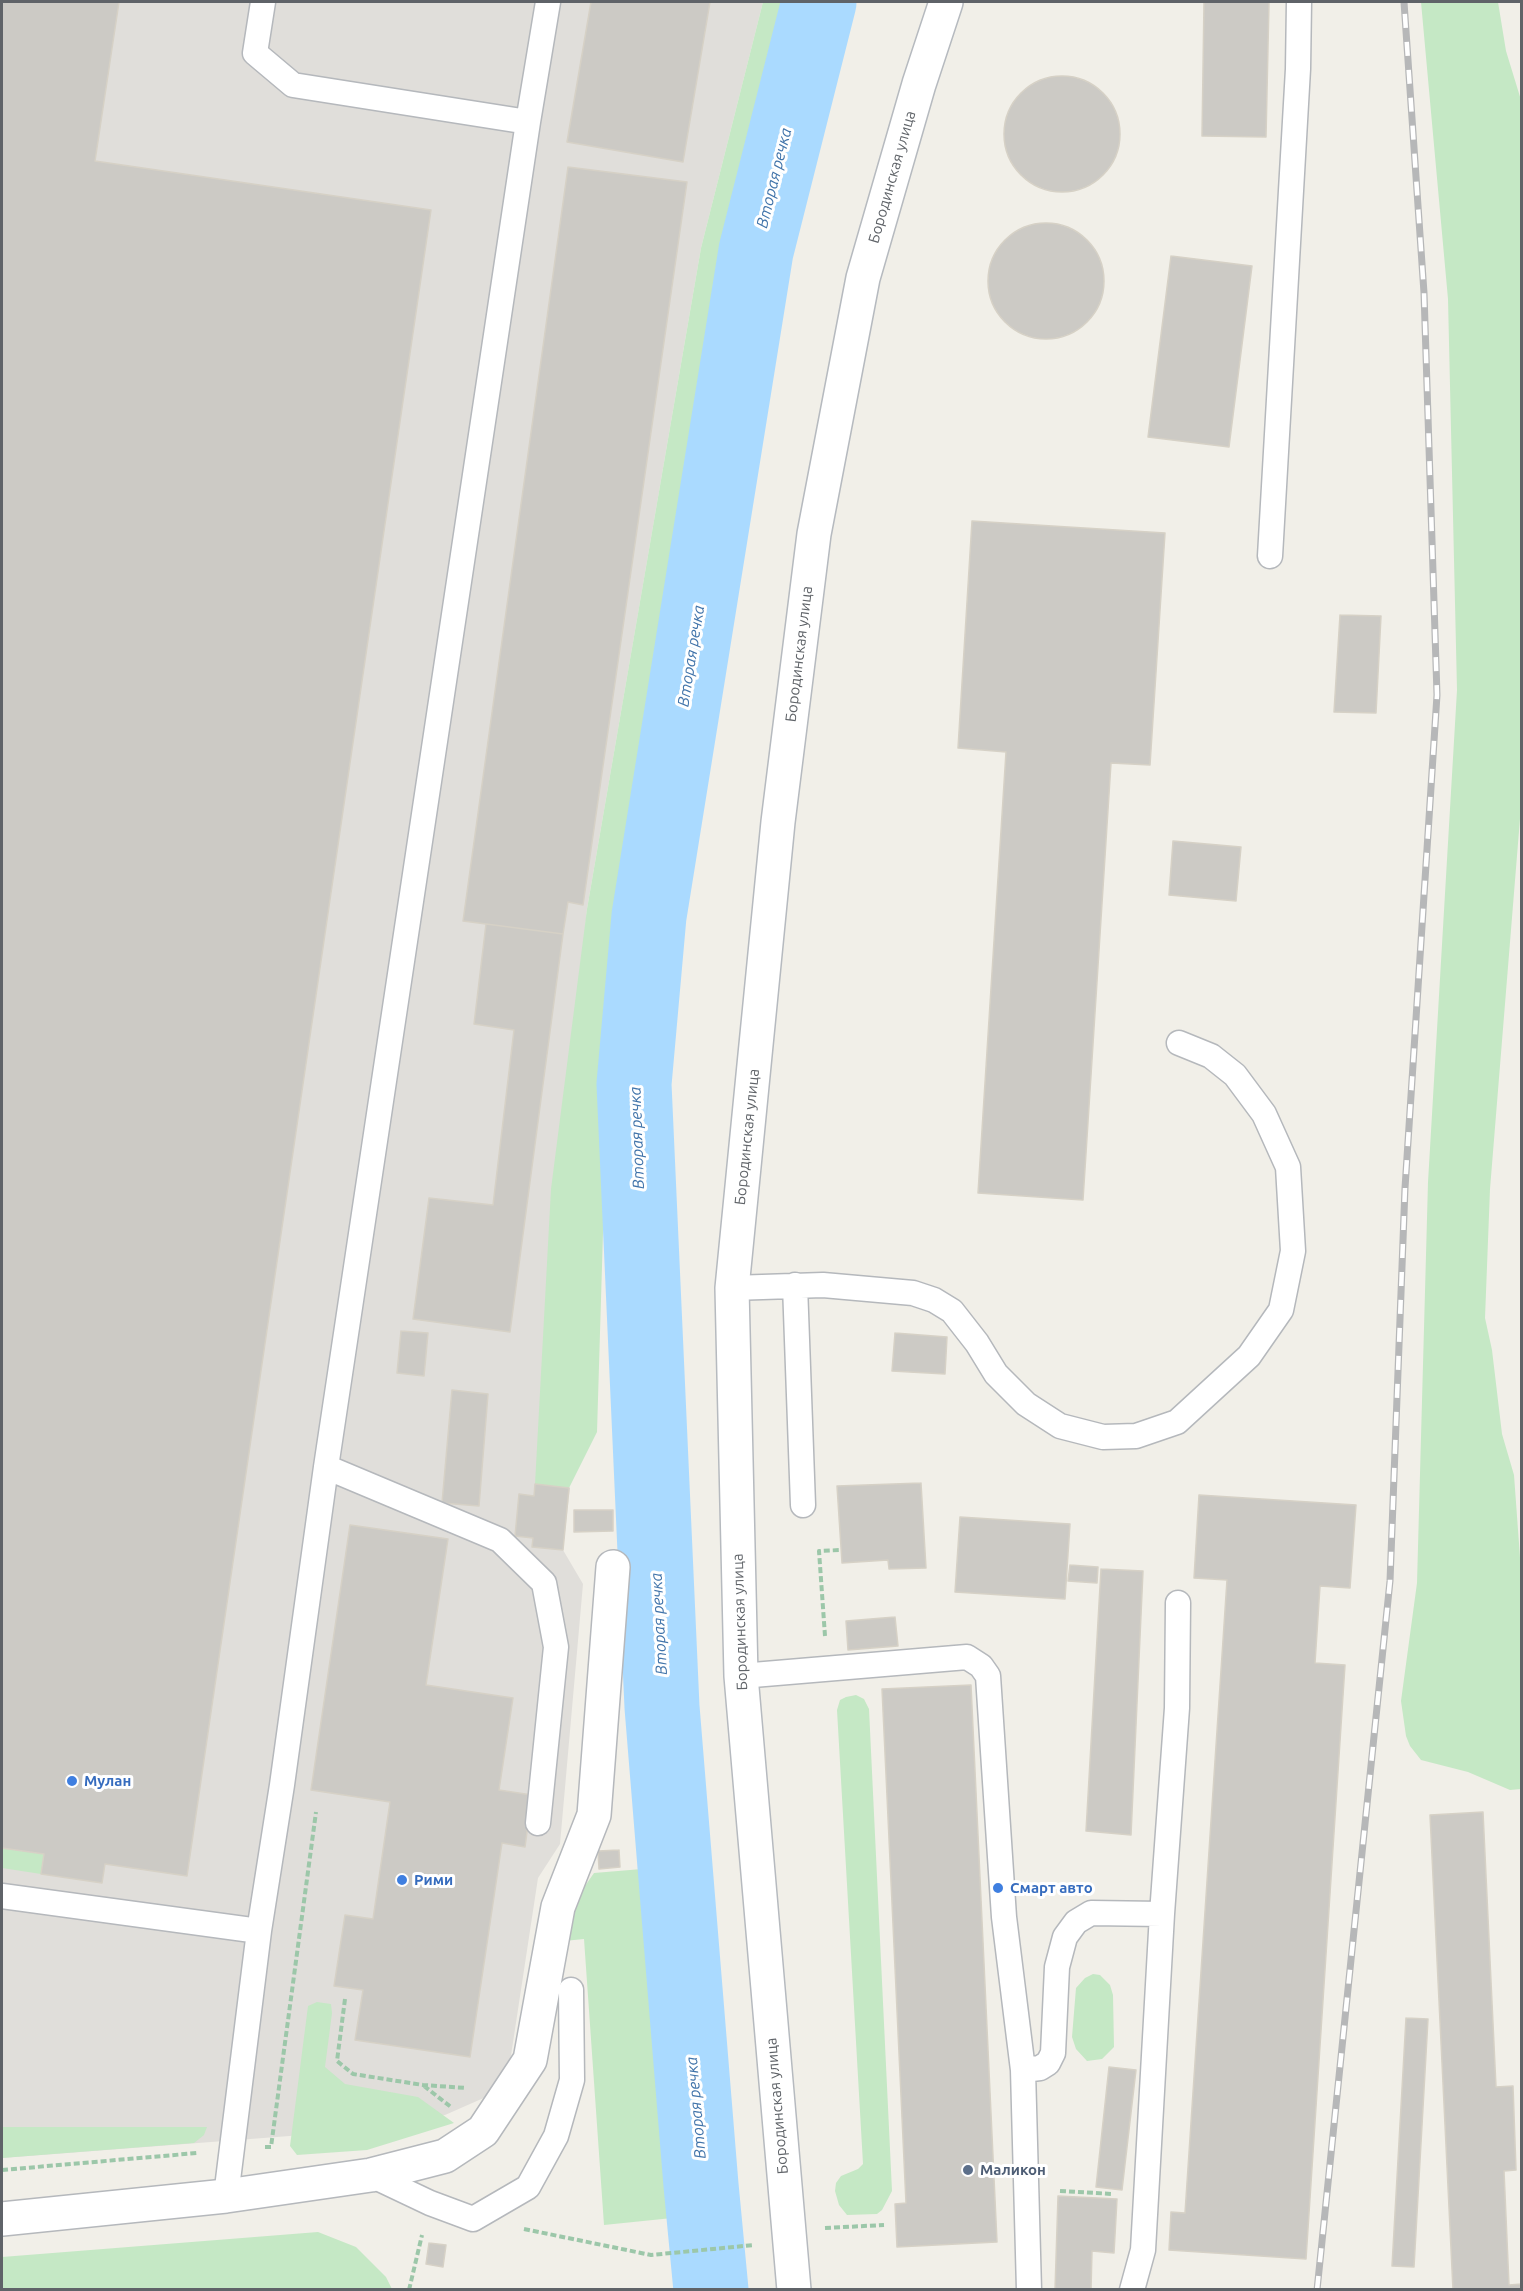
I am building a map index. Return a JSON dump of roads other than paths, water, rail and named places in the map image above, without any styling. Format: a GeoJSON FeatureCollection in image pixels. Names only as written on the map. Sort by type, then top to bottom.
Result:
{"type":"FeatureCollection","features":[{"type":"Feature","properties":{"kind":"main road","name":"Бородинская улица"},"geometry":{"type":"LineString","coordinates":[[794,2289],[741,1676],[732,1288],[777,822],[814,534],[863,278],[919,84],[946,2]]}},
{"type":"Feature","properties":{"kind":"main road"},"geometry":{"type":"LineString","coordinates":[[2,2219],[226,2196],[371,2175],[445,2156],[483,2131],[530,2060],[558,1907],[594,1815],[613,1567]]}},
{"type":"Feature","properties":{"kind":"lane"},"geometry":{"type":"LineString","coordinates":[[263,2],[255,53],[293,85],[528,122]]}},
{"type":"Feature","properties":{"kind":"lane"},"geometry":{"type":"LineString","coordinates":[[226,2196],[260,1931],[326,1467],[548,2]]}},
{"type":"Feature","properties":{"kind":"lane"},"geometry":{"type":"LineString","coordinates":[[1270,556],[1297,81],[1299,2]]}},
{"type":"Feature","properties":{"kind":"lane"},"geometry":{"type":"LineString","coordinates":[[732,1288],[795,1285],[913,1293],[934,1300],[952,1311],[977,1343],[996,1374],[1026,1404],[1060,1426],[1103,1437],[1136,1436],[1177,1422],[1249,1356],[1281,1310],[1293,1251],[1288,1167],[1264,1114],[1235,1075],[1211,1056],[1179,1043]]}},
{"type":"Feature","properties":{"kind":"lane"},"geometry":{"type":"LineString","coordinates":[[795,1285],[803,1505]]}},
{"type":"Feature","properties":{"kind":"lane"},"geometry":{"type":"LineString","coordinates":[[326,1467],[500,1540],[544,1583],[556,1647],[538,1823]]}},
{"type":"Feature","properties":{"kind":"lane"},"geometry":{"type":"LineString","coordinates":[[1132,2289],[1143,2250],[1162,1914],[1177,1708],[1178,1603]]}},
{"type":"Feature","properties":{"kind":"lane"},"geometry":{"type":"LineString","coordinates":[[741,1676],[967,1657],[981,1666],[988,1676],[1004,1917],[1023,2070],[1029,2289]]}},
{"type":"Feature","properties":{"kind":"lane"},"geometry":{"type":"LineString","coordinates":[[2,1896],[260,1931]]}},
{"type":"Feature","properties":{"kind":"lane"},"geometry":{"type":"LineString","coordinates":[[1023,2070],[1040,2068],[1048,2063],[1053,2053],[1057,1967],[1065,1937],[1076,1922],[1091,1913],[1162,1914]]}},
{"type":"Feature","properties":{"kind":"lane"},"geometry":{"type":"LineString","coordinates":[[371,2175],[430,2203],[474,2219],[528,2187],[556,2136],[572,2080],[572,1990]]}},
{"type":"Feature","properties":{"kind":"waterway","name":"Вторая речка"},"geometry":{"type":"LineString","coordinates":[[711,2290],[662,1707],[634,1084],[649,916],[756,251],[819,2]]}},
{"type":"Feature","properties":{"kind":"railway"},"geometry":{"type":"LineString","coordinates":[[1317,2290],[1390,1581],[1405,1188],[1437,695],[1424,293],[1404,2]]}},
{"type":"Feature","properties":{"kind":"place","name":"Мулан"},"geometry":{"type":"Point","coordinates":[72,1781]}},
{"type":"Feature","properties":{"kind":"place","name":"Рими"},"geometry":{"type":"Point","coordinates":[402,1880]}},
{"type":"Feature","properties":{"kind":"place","name":"Смарт авто"},"geometry":{"type":"Point","coordinates":[998,1888]}},
{"type":"Feature","properties":{"kind":"place","name":"Маликон"},"geometry":{"type":"Point","coordinates":[968,2170]}}]}
